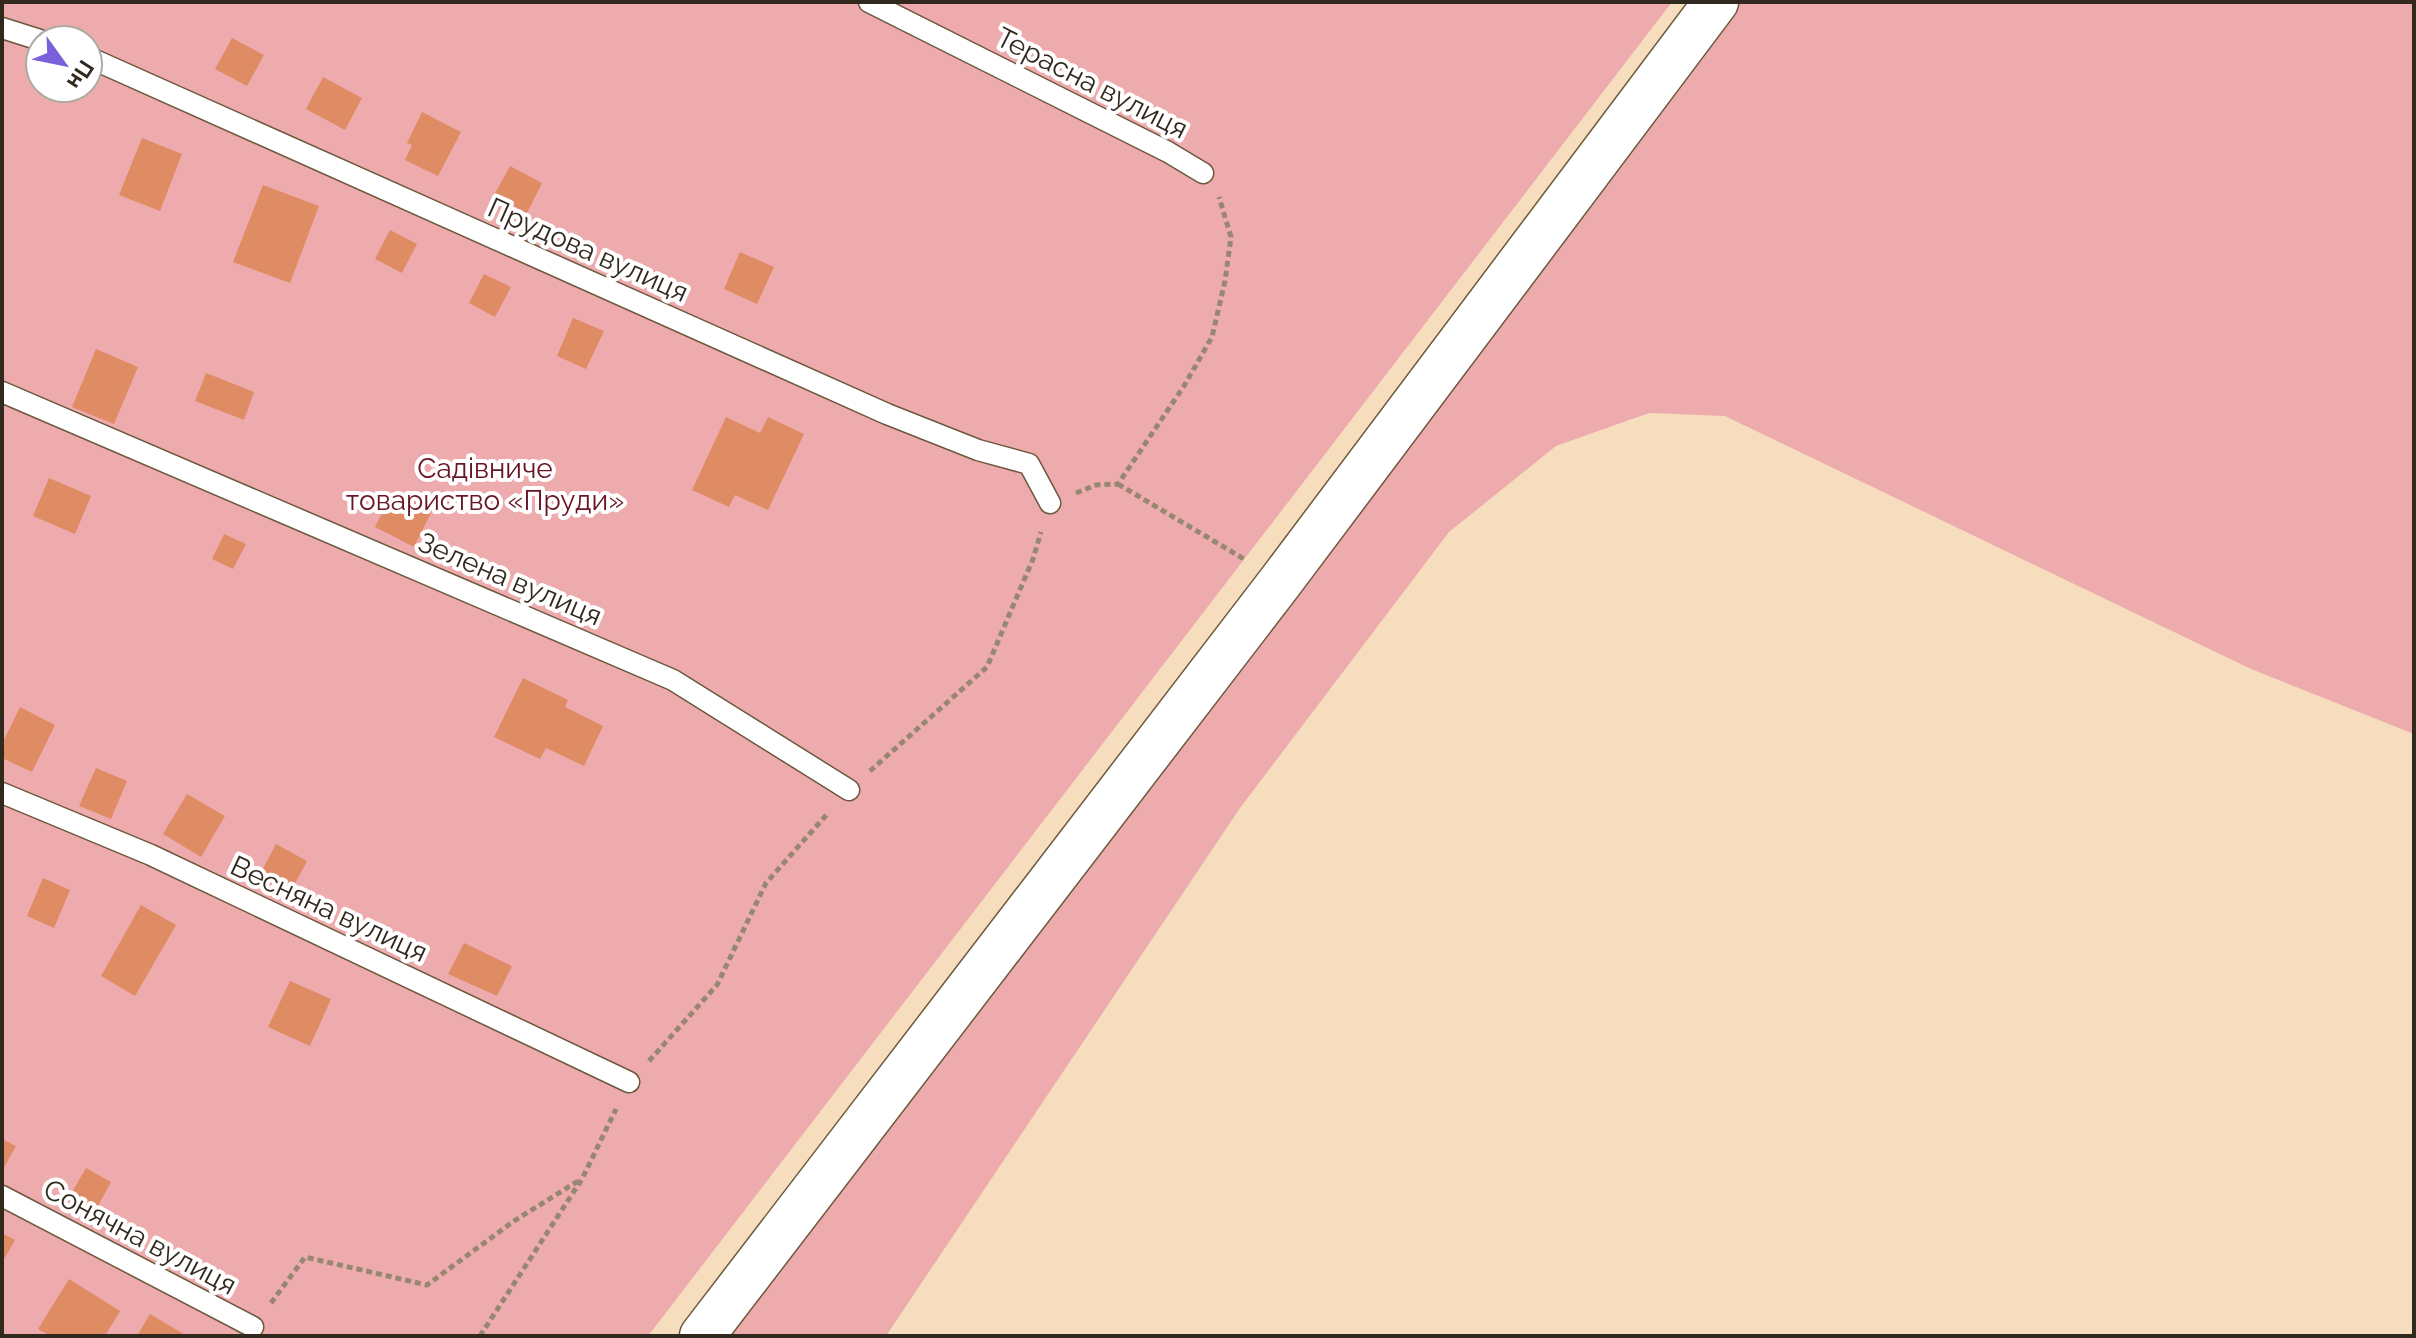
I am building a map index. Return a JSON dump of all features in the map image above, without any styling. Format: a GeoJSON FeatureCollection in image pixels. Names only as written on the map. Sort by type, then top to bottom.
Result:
{"type":"FeatureCollection","features":[{"type":"Feature","properties":{"kind":"highway"},"geometry":{"type":"LineString","coordinates":[[702,1336],[1281,581],[1716,2]]}},
{"type":"Feature","properties":{"kind":"lane","name":"Терасна вулиця"},"geometry":{"type":"LineString","coordinates":[[869,2],[1168,152],[1203,173]]}},
{"type":"Feature","properties":{"kind":"lane"},"geometry":{"type":"LineString","coordinates":[[2,28],[24,35]]}},
{"type":"Feature","properties":{"kind":"lane","name":"Прудова вулиця"},"geometry":{"type":"LineString","coordinates":[[104,64],[887,414],[978,450],[1029,464],[1050,503]]}},
{"type":"Feature","properties":{"kind":"lane","name":"Зелена вулиця"},"geometry":{"type":"LineString","coordinates":[[2,392],[673,680],[849,790]]}},
{"type":"Feature","properties":{"kind":"lane","name":"Весняна вулиця"},"geometry":{"type":"LineString","coordinates":[[2,793],[151,855],[629,1082]]}},
{"type":"Feature","properties":{"kind":"lane","name":"Сонячна вулиця"},"geometry":{"type":"LineString","coordinates":[[2,1196],[253,1327]]}},
{"type":"Feature","properties":{"kind":"path"},"geometry":{"type":"LineString","coordinates":[[1118,484],[1184,386],[1212,337],[1231,237],[1218,194],[1203,173]]}},
{"type":"Feature","properties":{"kind":"path"},"geometry":{"type":"LineString","coordinates":[[480,1336],[582,1179],[629,1082],[717,985],[766,883],[849,790],[987,667],[1033,559],[1050,503],[1096,485],[1118,484],[1281,581]]}},
{"type":"Feature","properties":{"kind":"path"},"geometry":{"type":"LineString","coordinates":[[253,1327],[305,1257],[427,1285],[514,1221],[582,1179]]}},
{"type":"Feature","properties":{"kind":"green space","name":"Садівниче товариство «Пруди»"},"geometry":{"type":"Polygon","coordinates":[[[2,2],[1672,2],[648,1336],[2,1336],[2,2]]]}},
{"type":"Feature","properties":{"kind":"green space"},"geometry":{"type":"Polygon","coordinates":[[[1730,2],[2414,2],[2414,734],[2251,669],[1725,416],[1649,413],[1556,446],[1449,532],[1240,808],[886,1336],[706,1336],[1730,2]]]}},
{"type":"Feature","properties":{"kind":"building"},"geometry":{"type":"Polygon","coordinates":[[[232,38],[264,55],[247,86],[215,69],[232,38]]]}},
{"type":"Feature","properties":{"kind":"building"},"geometry":{"type":"Polygon","coordinates":[[[323,77],[362,98],[345,130],[306,109],[323,77]]]}},
{"type":"Feature","properties":{"kind":"building"},"geometry":{"type":"Polygon","coordinates":[[[422,112],[461,132],[438,176],[405,160],[412,145],[407,143],[422,112]]]}},
{"type":"Feature","properties":{"kind":"building"},"geometry":{"type":"Polygon","coordinates":[[[142,138],[182,154],[160,211],[119,195],[142,138]]]}},
{"type":"Feature","properties":{"kind":"building"},"geometry":{"type":"Polygon","coordinates":[[[510,166],[542,183],[527,213],[494,195],[510,166]]]}},
{"type":"Feature","properties":{"kind":"building"},"geometry":{"type":"Polygon","coordinates":[[[263,185],[319,206],[290,283],[233,262],[263,185]]]}},
{"type":"Feature","properties":{"kind":"building"},"geometry":{"type":"Polygon","coordinates":[[[390,230],[417,244],[402,273],[375,259],[390,230]]]}},
{"type":"Feature","properties":{"kind":"building"},"geometry":{"type":"Polygon","coordinates":[[[740,252],[774,267],[757,304],[724,289],[740,252]]]}},
{"type":"Feature","properties":{"kind":"building"},"geometry":{"type":"Polygon","coordinates":[[[484,274],[511,287],[495,317],[469,303],[484,274]]]}},
{"type":"Feature","properties":{"kind":"building"},"geometry":{"type":"Polygon","coordinates":[[[573,318],[604,331],[586,369],[557,356],[573,318]]]}},
{"type":"Feature","properties":{"kind":"building"},"geometry":{"type":"Polygon","coordinates":[[[96,349],[138,367],[114,424],[72,407],[96,349]]]}},
{"type":"Feature","properties":{"kind":"building"},"geometry":{"type":"Polygon","coordinates":[[[206,373],[254,392],[244,420],[195,401],[206,373]]]}},
{"type":"Feature","properties":{"kind":"building"},"geometry":{"type":"Polygon","coordinates":[[[726,417],[760,433],[768,417],[804,434],[768,510],[735,495],[729,507],[692,490],[726,417]]]}},
{"type":"Feature","properties":{"kind":"building"},"geometry":{"type":"Polygon","coordinates":[[[49,478],[91,496],[75,534],[33,516],[49,478]]]}},
{"type":"Feature","properties":{"kind":"building"},"geometry":{"type":"Polygon","coordinates":[[[393,491],[432,511],[414,547],[375,527],[393,491]]]}},
{"type":"Feature","properties":{"kind":"building"},"geometry":{"type":"Polygon","coordinates":[[[224,534],[246,544],[233,569],[212,559],[224,534]]]}},
{"type":"Feature","properties":{"kind":"building"},"geometry":{"type":"Polygon","coordinates":[[[523,678],[568,700],[565,707],[603,726],[584,766],[546,748],[540,759],[494,737],[523,678]]]}},
{"type":"Feature","properties":{"kind":"building"},"geometry":{"type":"Polygon","coordinates":[[[20,707],[55,725],[32,772],[2,758],[2,744],[20,707]]]}},
{"type":"Feature","properties":{"kind":"building"},"geometry":{"type":"Polygon","coordinates":[[[96,768],[127,781],[111,819],[79,806],[96,768]]]}},
{"type":"Feature","properties":{"kind":"building"},"geometry":{"type":"Polygon","coordinates":[[[187,794],[225,816],[201,857],[163,834],[187,794]]]}},
{"type":"Feature","properties":{"kind":"building"},"geometry":{"type":"Polygon","coordinates":[[[276,844],[307,861],[290,893],[259,876],[276,844]]]}},
{"type":"Feature","properties":{"kind":"building"},"geometry":{"type":"Polygon","coordinates":[[[43,878],[70,890],[54,928],[27,916],[43,878]]]}},
{"type":"Feature","properties":{"kind":"building"},"geometry":{"type":"Polygon","coordinates":[[[141,905],[176,925],[135,996],[101,976],[141,905]]]}},
{"type":"Feature","properties":{"kind":"building"},"geometry":{"type":"Polygon","coordinates":[[[464,943],[512,966],[497,996],[448,974],[464,943]]]}},
{"type":"Feature","properties":{"kind":"building"},"geometry":{"type":"Polygon","coordinates":[[[290,981],[331,999],[310,1046],[268,1027],[290,981]]]}},
{"type":"Feature","properties":{"kind":"building"},"geometry":{"type":"Polygon","coordinates":[[[2,1139],[16,1146],[2,1171],[2,1139]]]}},
{"type":"Feature","properties":{"kind":"building"},"geometry":{"type":"Polygon","coordinates":[[[86,1168],[111,1182],[94,1213],[68,1199],[86,1168]]]}},
{"type":"Feature","properties":{"kind":"building"},"geometry":{"type":"Polygon","coordinates":[[[2,1233],[15,1240],[2,1263],[2,1233]]]}},
{"type":"Feature","properties":{"kind":"building"},"geometry":{"type":"Polygon","coordinates":[[[69,1279],[120,1311],[105,1336],[50,1336],[38,1329],[69,1279]]]}},
{"type":"Feature","properties":{"kind":"building"},"geometry":{"type":"Polygon","coordinates":[[[150,1314],[187,1336],[137,1336],[150,1314]]]}}]}
